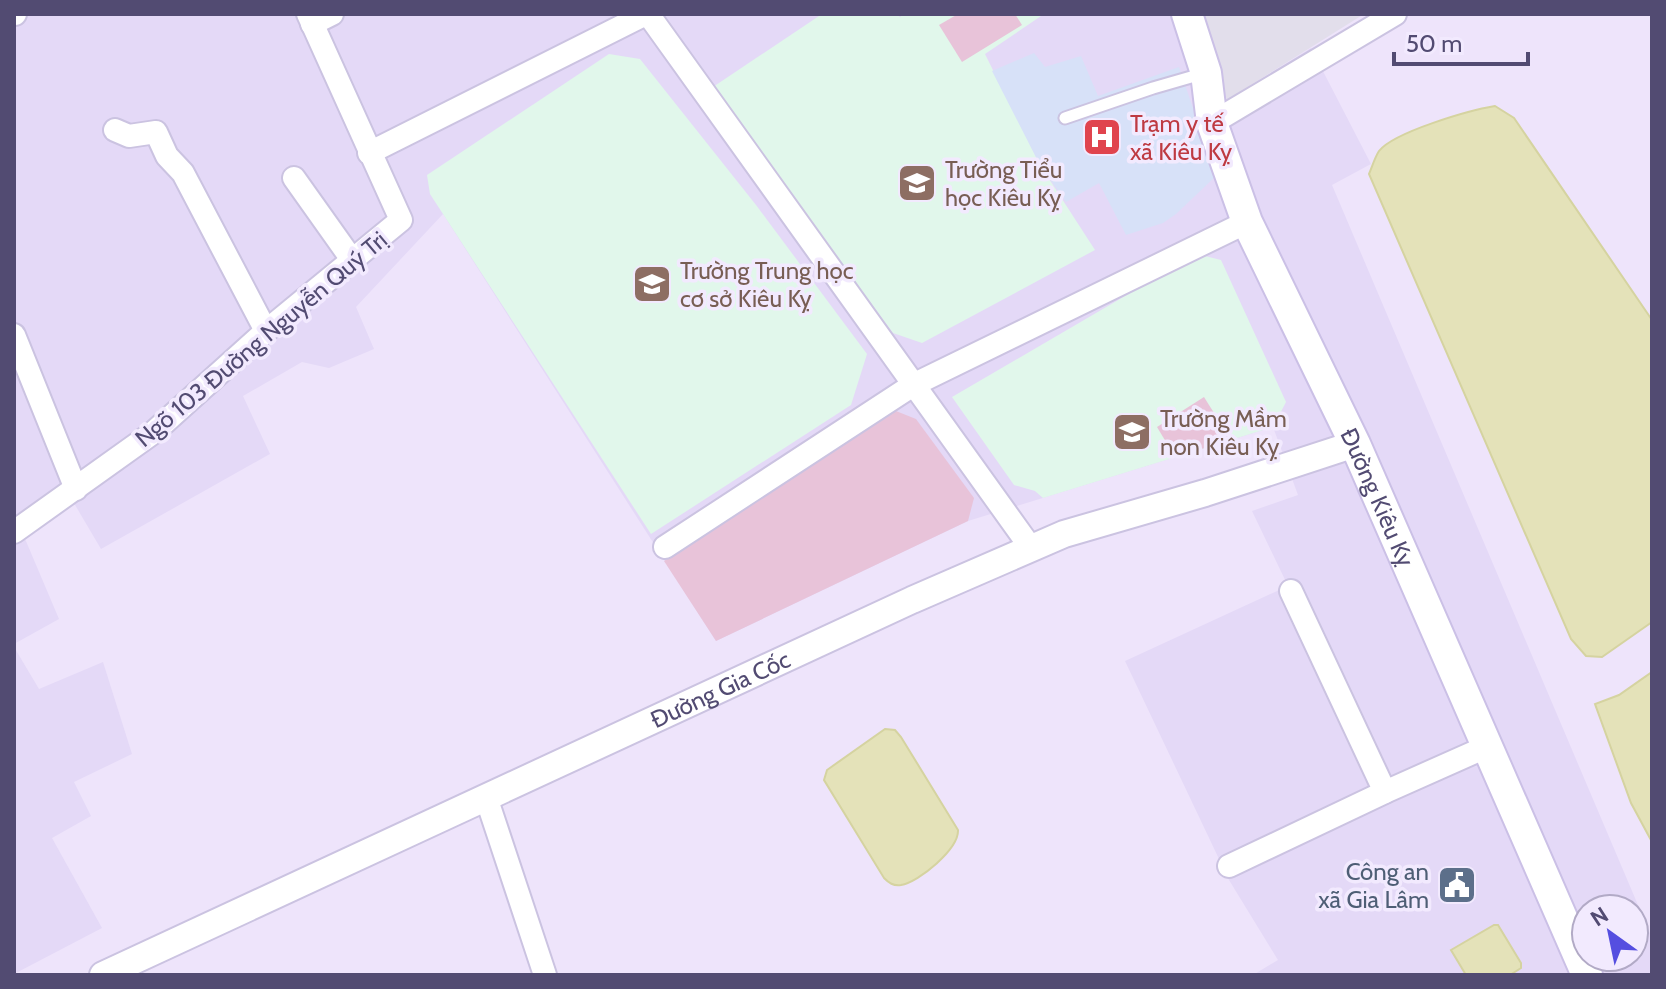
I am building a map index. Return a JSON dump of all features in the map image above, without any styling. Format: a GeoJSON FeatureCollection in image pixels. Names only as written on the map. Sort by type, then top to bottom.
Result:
{"type":"FeatureCollection","features":[{"type":"Feature","properties":{"kind":"main road","name":"Đường Kiêu Kỵ"},"geometry":{"type":"LineString","coordinates":[[1187,14],[1206,73],[1212,123],[1247,222],[1355,444],[1570,948]]}},
{"type":"Feature","properties":{"kind":"street"},"geometry":{"type":"LineString","coordinates":[[369,153],[647,14],[1031,548]]}},
{"type":"Feature","properties":{"kind":"street"},"geometry":{"type":"LineString","coordinates":[[1212,123],[1395,14]]}},
{"type":"Feature","properties":{"kind":"street","name":"Ngõ 103 Đường Nguyễn Quý Trị"},"geometry":{"type":"LineString","coordinates":[[14,532],[154,432],[266,331],[401,220],[369,153],[318,17]]}},
{"type":"Feature","properties":{"kind":"street"},"geometry":{"type":"LineString","coordinates":[[115,130],[129,136],[156,132],[167,156],[183,173],[266,331]]}},
{"type":"Feature","properties":{"kind":"street"},"geometry":{"type":"LineString","coordinates":[[294,178],[353,261]]}},
{"type":"Feature","properties":{"kind":"street"},"geometry":{"type":"LineString","coordinates":[[665,547],[913,385],[1247,222]]}},
{"type":"Feature","properties":{"kind":"street"},"geometry":{"type":"LineString","coordinates":[[14,335],[76,489]]}},
{"type":"Feature","properties":{"kind":"street","name":"Đường Gia Cốc"},"geometry":{"type":"LineString","coordinates":[[103,975],[912,600],[1064,534],[1205,493],[1355,444]]}},
{"type":"Feature","properties":{"kind":"street"},"geometry":{"type":"LineString","coordinates":[[1291,591],[1385,792]]}},
{"type":"Feature","properties":{"kind":"street"},"geometry":{"type":"LineString","coordinates":[[1229,866],[1486,747]]}},
{"type":"Feature","properties":{"kind":"street"},"geometry":{"type":"LineString","coordinates":[[486,797],[545,975]]}},
{"type":"Feature","properties":{"kind":"lane"},"geometry":{"type":"LineString","coordinates":[[1065,118],[1206,73]]}},
{"type":"Feature","properties":{"kind":"shaded area"},"geometry":{"type":"Polygon","coordinates":[[[14,14],[1201,14],[1227,100],[1311,48],[1371,164],[1332,185],[1633,893],[1570,893],[1570,973],[1650,973],[1650,933],[1652,975],[1253,975],[1278,960],[1229,880],[1125,661],[1288,586],[1252,511],[1298,495],[1273,427],[968,521],[716,641],[443,214],[356,307],[374,349],[329,368],[302,362],[243,396],[270,454],[101,549],[68,493],[20,527],[59,619],[14,644],[14,14]]]}},
{"type":"Feature","properties":{"kind":"shaded area","name":"Trường Tiểu học Kiêu Kỵ"},"geometry":{"type":"Polygon","coordinates":[[[822,14],[897,14],[900,17],[903,14],[1044,14],[985,54],[1040,165],[1095,250],[922,343],[893,333],[710,89],[822,14]]]}},
{"type":"Feature","properties":{"kind":"shaded area"},"geometry":{"type":"Polygon","coordinates":[[[958,14],[1015,14],[1022,25],[962,62],[939,25],[958,14]]]}},
{"type":"Feature","properties":{"kind":"shaded area"},"geometry":{"type":"Polygon","coordinates":[[[1201,14],[1364,14],[1227,100],[1201,14]]]}},
{"type":"Feature","properties":{"kind":"shaded area"},"geometry":{"type":"Polygon","coordinates":[[[1034,53],[1045,67],[1081,56],[1098,96],[1179,67],[1216,176],[1163,223],[1126,235],[1099,183],[1066,202],[1040,165],[992,71],[1034,53]]]}},
{"type":"Feature","properties":{"kind":"shaded area","name":"Trường Trung học cơ sở Kiêu Kỵ"},"geometry":{"type":"Polygon","coordinates":[[[609,54],[640,59],[756,205],[867,354],[851,405],[651,534],[430,194],[427,175],[609,54]]]}},
{"type":"Feature","properties":{"kind":"shaded area"},"geometry":{"type":"Polygon","coordinates":[[[1495,106],[1514,118],[1652,320],[1652,622],[1602,657],[1586,656],[1571,639],[1369,174],[1379,151],[1387,144],[1416,129],[1495,106]]]}},
{"type":"Feature","properties":{"kind":"shaded area"},"geometry":{"type":"Polygon","coordinates":[[[1197,254],[1221,260],[1286,402],[1273,427],[1043,498],[1035,491],[1014,485],[952,397],[1197,254]]]}},
{"type":"Feature","properties":{"kind":"shaded area"},"geometry":{"type":"Polygon","coordinates":[[[1204,397],[1231,440],[1175,457],[1157,427],[1204,397]]]}},
{"type":"Feature","properties":{"kind":"shaded area"},"geometry":{"type":"Polygon","coordinates":[[[896,411],[916,419],[974,498],[968,521],[716,641],[664,561],[896,411]]]}},
{"type":"Feature","properties":{"kind":"shaded area"},"geometry":{"type":"Polygon","coordinates":[[[14,647],[39,689],[103,662],[132,754],[74,782],[91,816],[52,838],[102,928],[14,974],[14,647]]]}},
{"type":"Feature","properties":{"kind":"shaded area"},"geometry":{"type":"Polygon","coordinates":[[[1652,672],[1652,842],[1631,803],[1595,704],[1619,695],[1652,672]]]}},
{"type":"Feature","properties":{"kind":"shaded area"},"geometry":{"type":"Polygon","coordinates":[[[885,729],[895,730],[901,737],[958,830],[957,838],[937,864],[918,878],[901,885],[891,884],[884,878],[824,780],[827,770],[885,729]]]}},
{"type":"Feature","properties":{"kind":"shaded area"},"geometry":{"type":"Polygon","coordinates":[[[1498,925],[1521,968],[1510,975],[1466,975],[1451,950],[1498,925]]]}},
{"type":"Feature","properties":{"kind":"place","name":"Trạm y tế xã Kiêu Kỵ"},"geometry":{"type":"Point","coordinates":[1102,137]}},
{"type":"Feature","properties":{"kind":"place","name":"Trường Tiểu học Kiêu Kỵ"},"geometry":{"type":"Point","coordinates":[917,183]}},
{"type":"Feature","properties":{"kind":"place","name":"Trường Trung học cơ sở Kiêu Kỵ"},"geometry":{"type":"Point","coordinates":[652,284]}},
{"type":"Feature","properties":{"kind":"place","name":"Trường Mầm non Kiêu Kỵ"},"geometry":{"type":"Point","coordinates":[1132,432]}},
{"type":"Feature","properties":{"kind":"place","name":"Công an xã Gia Lâm"},"geometry":{"type":"Point","coordinates":[1457,885]}}]}
